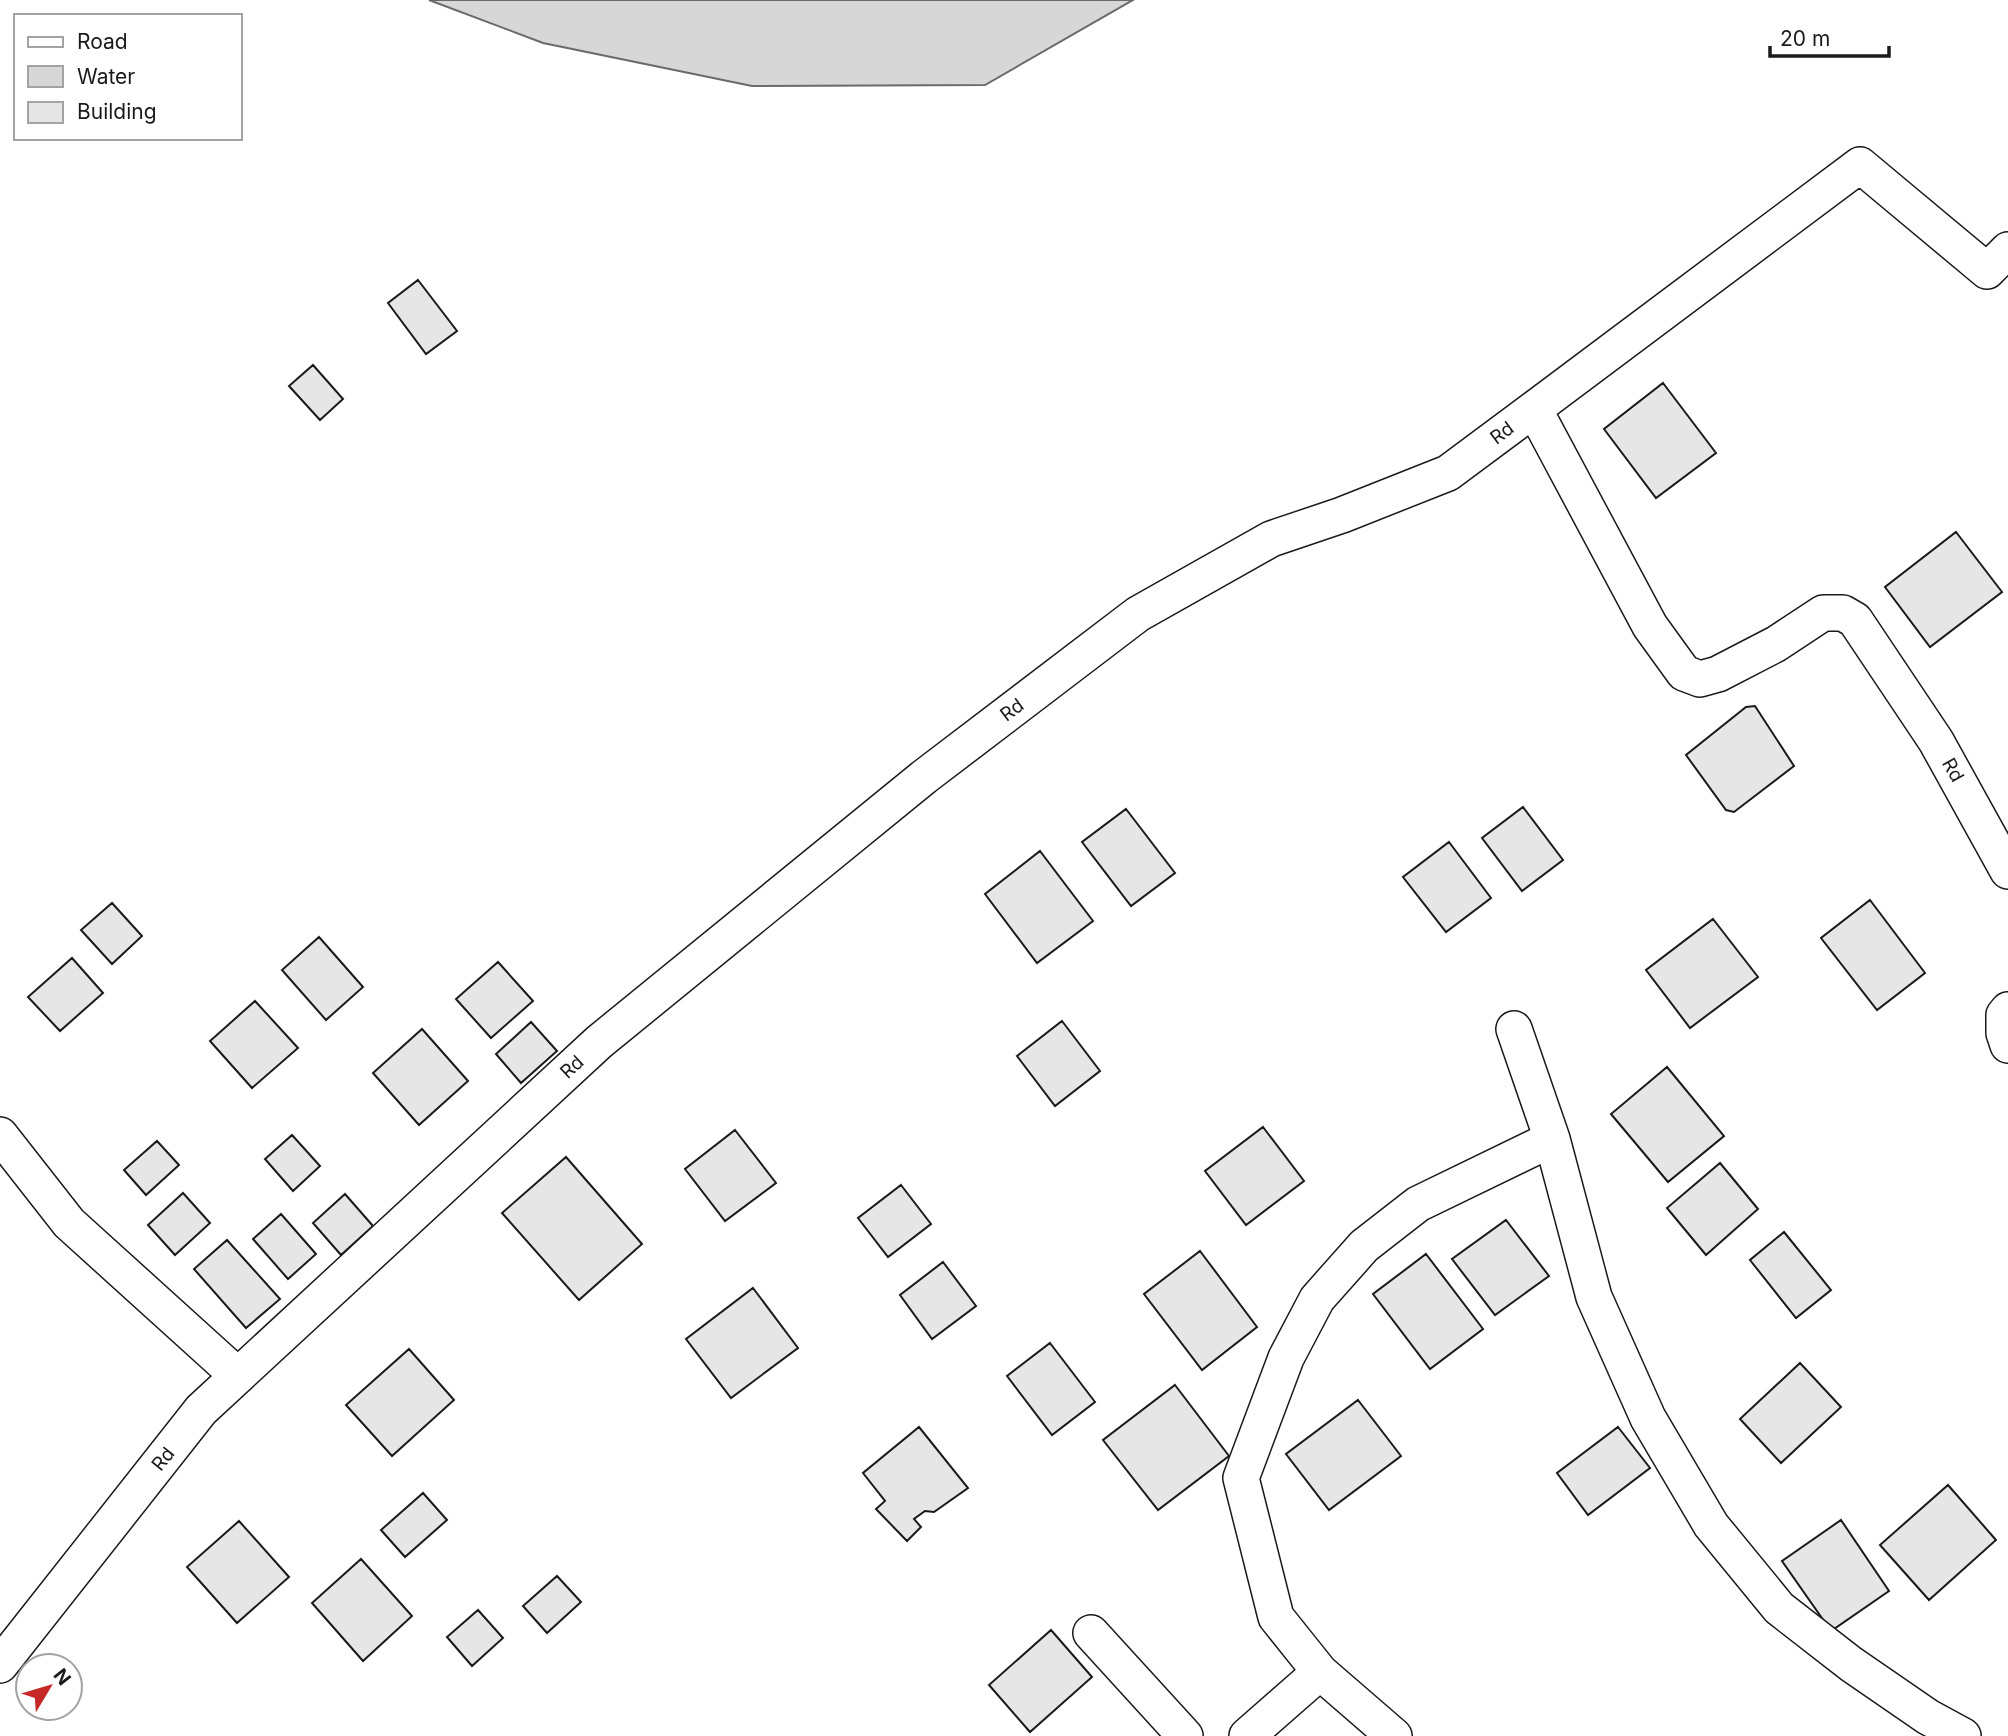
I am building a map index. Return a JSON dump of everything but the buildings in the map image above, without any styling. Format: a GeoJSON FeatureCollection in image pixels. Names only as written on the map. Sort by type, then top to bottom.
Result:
{"type":"FeatureCollection","features":[{"type":"Feature","properties":{"kind":"street"},"geometry":{"type":"LineString","coordinates":[[1534,409],[1860,165],[1987,271],[2008,250]]}},
{"type":"Feature","properties":{"kind":"street","name":"Rd"},"geometry":{"type":"LineString","coordinates":[[0,1665],[201,1410],[599,1042],[924,777],[1138,614],[1271,539],[1342,515],[1448,473],[1534,409],[1650,626],[1684,673],[1700,679],[1718,674],[1776,644],[1823,614],[1843,612],[1855,620],[1937,741],[2008,871]]}},
{"type":"Feature","properties":{"kind":"street"},"geometry":{"type":"LineString","coordinates":[[2008,1010],[2004,1015],[2004,1033],[2008,1045]]}},
{"type":"Feature","properties":{"kind":"street"},"geometry":{"type":"LineString","coordinates":[[1514,1029],[1552,1139],[1594,1297],[1648,1418],[1712,1525],[1779,1608],[1851,1664],[1928,1717],[1963,1736]]}},
{"type":"Feature","properties":{"kind":"street"},"geometry":{"type":"LineString","coordinates":[[0,1135],[69,1223],[238,1376]]}},
{"type":"Feature","properties":{"kind":"street"},"geometry":{"type":"LineString","coordinates":[[1394,1736],[1320,1672],[1276,1617],[1241,1478],[1286,1358],[1317,1299],[1364,1246],[1418,1204],[1552,1139]]}},
{"type":"Feature","properties":{"kind":"street"},"geometry":{"type":"LineString","coordinates":[[1091,1633],[1185,1736]]}},
{"type":"Feature","properties":{"kind":"street"},"geometry":{"type":"LineString","coordinates":[[1247,1736],[1320,1672]]}},
{"type":"Feature","properties":{"kind":"water"},"geometry":{"type":"Polygon","coordinates":[[[429,0],[1133,0],[985,85],[752,86],[543,43],[429,0]]]}}]}
